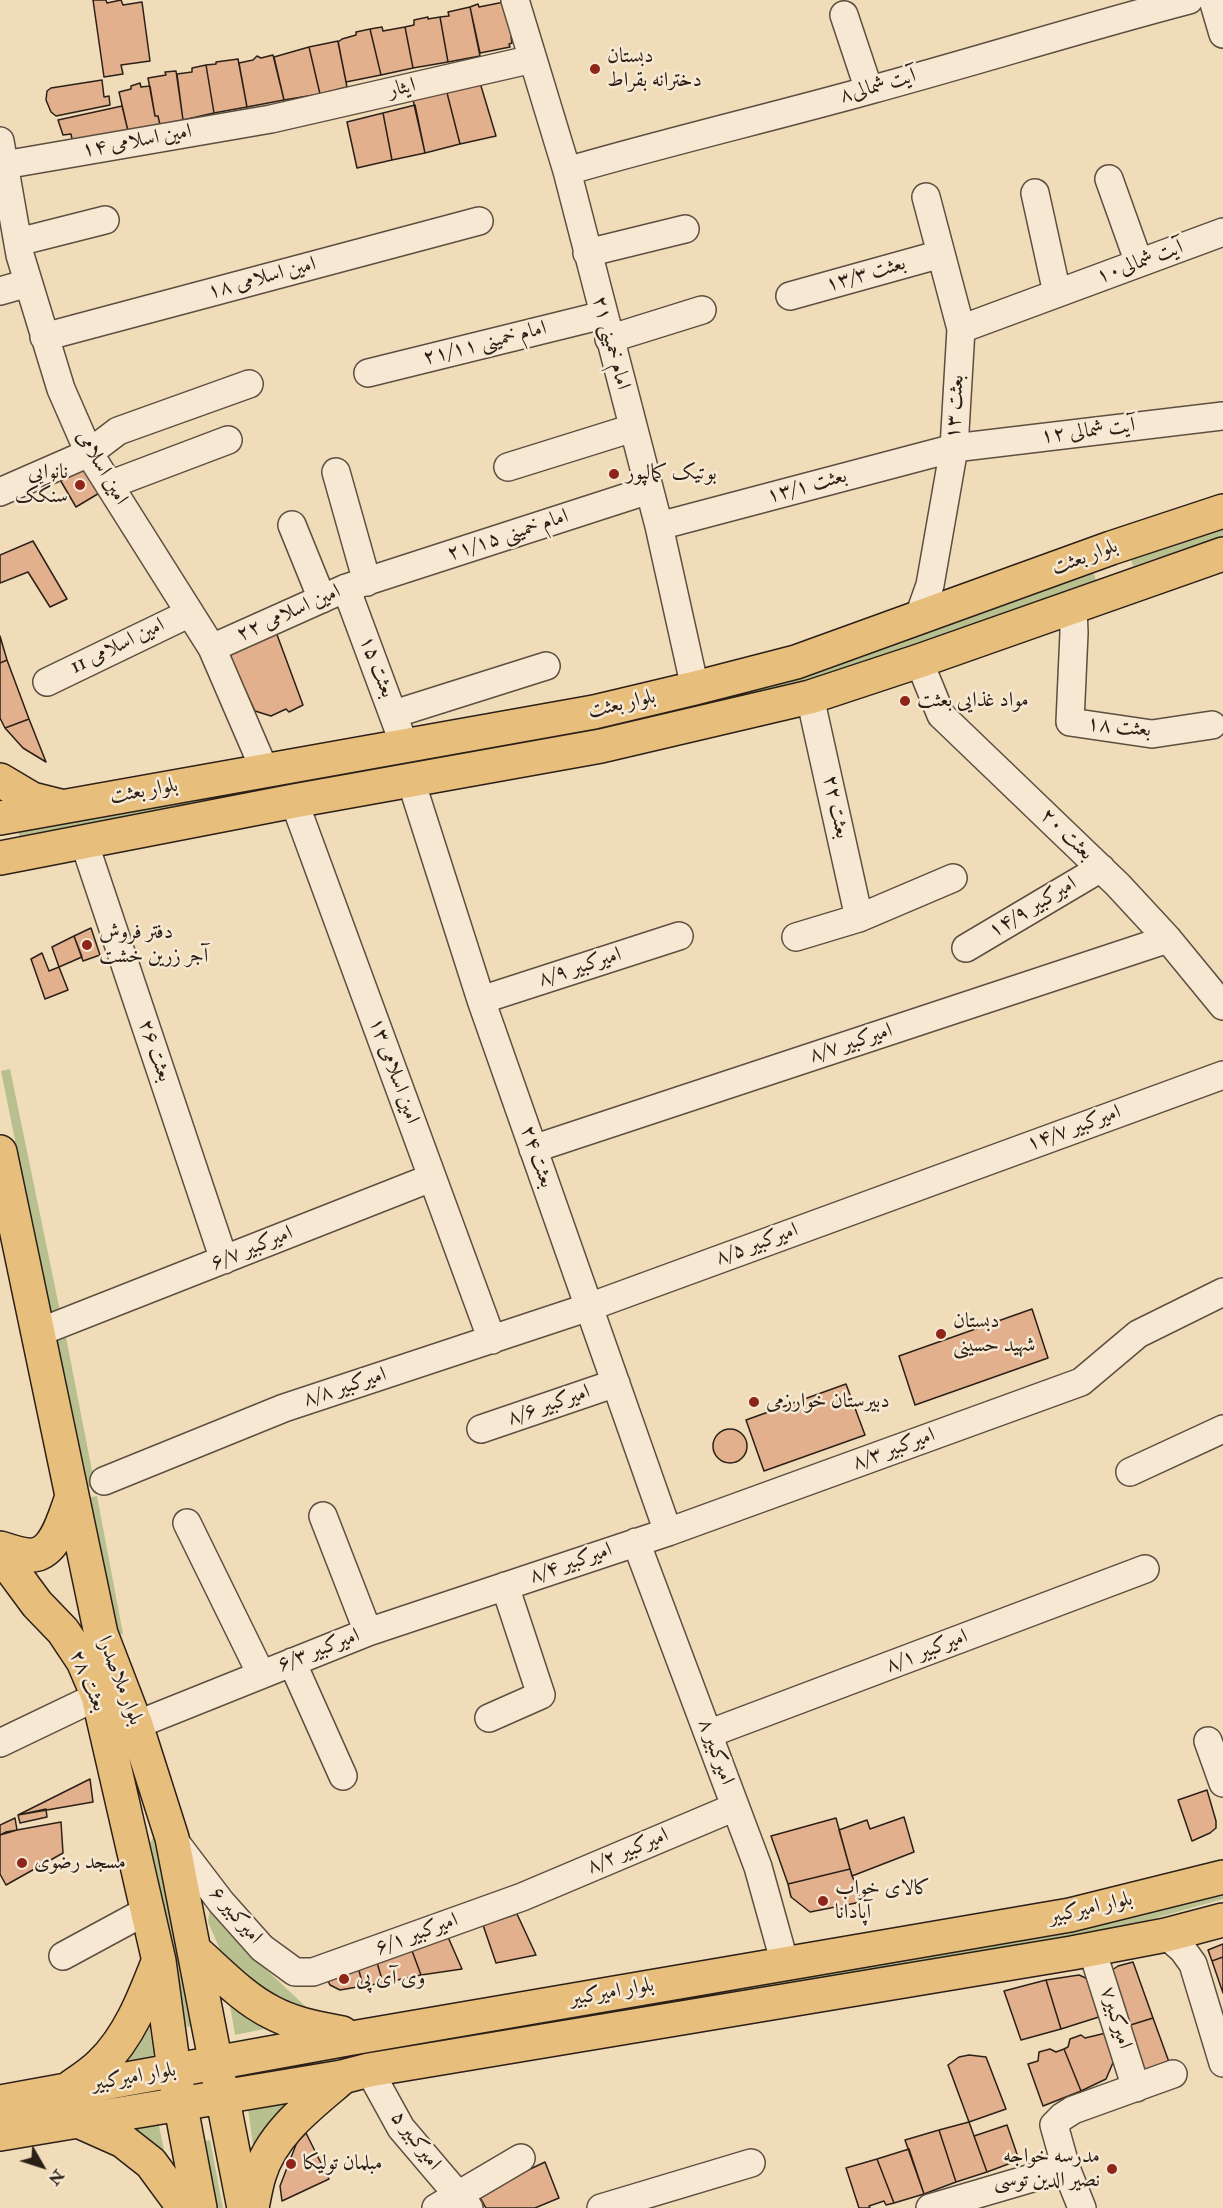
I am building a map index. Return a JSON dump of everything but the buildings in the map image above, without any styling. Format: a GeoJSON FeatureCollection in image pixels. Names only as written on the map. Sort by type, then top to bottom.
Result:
{"type":"FeatureCollection","features":[{"type":"Feature","properties":{"kind":"main road","name":"بلوار بعثت"},"geometry":{"type":"LineString","coordinates":[[0,818],[594,712],[695,688],[796,662],[1111,548],[1223,511]]}},
{"type":"Feature","properties":{"kind":"main road"},"geometry":{"type":"LineString","coordinates":[[1111,548],[1122,588]]}},
{"type":"Feature","properties":{"kind":"main road","name":"بلوار بعثت"},"geometry":{"type":"LineString","coordinates":[[0,858],[91,863],[294,801],[661,733],[810,697],[1223,554]]}},
{"type":"Feature","properties":{"kind":"main road"},"geometry":{"type":"LineString","coordinates":[[0,780],[32,799],[62,807]]}},
{"type":"Feature","properties":{"kind":"main road","name":"بلوار ملاصدرا"},"geometry":{"type":"LineString","coordinates":[[0,1152],[100,1634],[136,1725],[172,1838],[244,2208]]}},
{"type":"Feature","properties":{"kind":"main road"},"geometry":{"type":"LineString","coordinates":[[0,1548],[26,1555],[39,1554],[50,1545],[58,1533],[72,1497]]}},
{"type":"Feature","properties":{"kind":"main road","name":"بعثت ۲۸"},"geometry":{"type":"LineString","coordinates":[[0,1554],[37,1604],[63,1630],[83,1661],[98,1696],[148,1910]]}},
{"type":"Feature","properties":{"kind":"main road","name":"بلوار امیرکبیر"},"geometry":{"type":"LineString","coordinates":[[0,2103],[358,2037],[1070,1915],[1223,1877]]}},
{"type":"Feature","properties":{"kind":"main road"},"geometry":{"type":"LineString","coordinates":[[148,1910],[159,1961],[174,2070],[200,2208]]}},
{"type":"Feature","properties":{"kind":"main road","name":"بلوار امیرکبیر"},"geometry":{"type":"LineString","coordinates":[[0,2134],[509,2046],[1092,1950],[1166,1935],[1223,1920]]}},
{"type":"Feature","properties":{"kind":"main road"},"geometry":{"type":"LineString","coordinates":[[195,1951],[236,1987],[270,2012],[302,2025],[358,2037]]}},
{"type":"Feature","properties":{"kind":"main road"},"geometry":{"type":"LineString","coordinates":[[69,2089],[102,2064],[122,2038],[142,2003],[159,1961]]}},
{"type":"Feature","properties":{"kind":"main road"},"geometry":{"type":"LineString","coordinates":[[507,2012],[509,2046]]}},
{"type":"Feature","properties":{"kind":"main road"},"geometry":{"type":"LineString","coordinates":[[252,2208],[259,2174],[278,2137],[309,2105],[355,2073]]}},
{"type":"Feature","properties":{"kind":"main road"},"geometry":{"type":"LineString","coordinates":[[78,2121],[123,2141],[151,2163],[184,2208]]}},
{"type":"Feature","properties":{"kind":"street","name":"امام خمینی ۲۱"},"geometry":{"type":"LineString","coordinates":[[515,0],[567,171],[659,526],[695,688]]}},
{"type":"Feature","properties":{"kind":"street","name":"آیت شمالی۸"},"geometry":{"type":"LineString","coordinates":[[567,171],[640,149],[869,90],[1083,28],[1190,0]]}},
{"type":"Feature","properties":{"kind":"street"},"geometry":{"type":"LineString","coordinates":[[1214,0],[1223,34]]}},
{"type":"Feature","properties":{"kind":"street"},"geometry":{"type":"LineString","coordinates":[[844,15],[869,90]]}},
{"type":"Feature","properties":{"kind":"street","name":"ایثار"},"geometry":{"type":"LineString","coordinates":[[271,119],[533,59]]}},
{"type":"Feature","properties":{"kind":"street","name":"امین اسلامی ۱۴"},"geometry":{"type":"LineString","coordinates":[[2,153],[271,119]]}},
{"type":"Feature","properties":{"kind":"street","name":"امین اسلامی"},"geometry":{"type":"LineString","coordinates":[[2,153],[28,283],[61,389],[89,453],[212,648],[265,771]]}},
{"type":"Feature","properties":{"kind":"street"},"geometry":{"type":"LineString","coordinates":[[1109,179],[1139,263]]}},
{"type":"Feature","properties":{"kind":"street"},"geometry":{"type":"LineString","coordinates":[[1035,193],[1057,293]]}},
{"type":"Feature","properties":{"kind":"street","name":"بعثت ۱۳"},"geometry":{"type":"LineString","coordinates":[[918,618],[930,585],[954,448],[961,329],[926,196]]}},
{"type":"Feature","properties":{"kind":"street"},"geometry":{"type":"LineString","coordinates":[[18,242],[105,220]]}},
{"type":"Feature","properties":{"kind":"street","name":"امین اسلامی ۱۸"},"geometry":{"type":"LineString","coordinates":[[44,337],[479,221]]}},
{"type":"Feature","properties":{"kind":"street"},"geometry":{"type":"LineString","coordinates":[[587,253],[685,229]]}},
{"type":"Feature","properties":{"kind":"street","name":"آیت شمالی۱۰"},"geometry":{"type":"LineString","coordinates":[[961,329],[1223,232]]}},
{"type":"Feature","properties":{"kind":"street","name":"بعثت ۱۳/۳"},"geometry":{"type":"LineString","coordinates":[[790,296],[941,254]]}},
{"type":"Feature","properties":{"kind":"street"},"geometry":{"type":"LineString","coordinates":[[0,291],[28,283]]}},
{"type":"Feature","properties":{"kind":"street","name":"امام خمینی ۲۱/۱۱"},"geometry":{"type":"LineString","coordinates":[[368,373],[702,310]]}},
{"type":"Feature","properties":{"kind":"street"},"geometry":{"type":"LineString","coordinates":[[0,492],[89,453],[118,431],[249,384]]}},
{"type":"Feature","properties":{"kind":"street","name":"آیت شمالی ۱۲"},"geometry":{"type":"LineString","coordinates":[[954,448],[1223,416]]}},
{"type":"Feature","properties":{"kind":"street"},"geometry":{"type":"LineString","coordinates":[[508,467],[633,428]]}},
{"type":"Feature","properties":{"kind":"street"},"geometry":{"type":"LineString","coordinates":[[109,485],[228,440]]}},
{"type":"Feature","properties":{"kind":"street","name":"بعثت ۱۳/۱"},"geometry":{"type":"LineString","coordinates":[[659,526],[954,448]]}},
{"type":"Feature","properties":{"kind":"street"},"geometry":{"type":"LineString","coordinates":[[336,472],[345,590]]}},
{"type":"Feature","properties":{"kind":"street","name":"امام خمینی ۲۱/۱۵"},"geometry":{"type":"LineString","coordinates":[[345,590],[649,490]]}},
{"type":"Feature","properties":{"kind":"street"},"geometry":{"type":"LineString","coordinates":[[292,525],[345,590]]}},
{"type":"Feature","properties":{"kind":"street","name":"امین اسلامی ۲۲"},"geometry":{"type":"LineString","coordinates":[[212,648],[345,590]]}},
{"type":"Feature","properties":{"kind":"street","name":"بعثت ۱۵"},"geometry":{"type":"LineString","coordinates":[[345,590],[405,747]]}},
{"type":"Feature","properties":{"kind":"street","name":"بعثت ۱۸"},"geometry":{"type":"LineString","coordinates":[[1073,606],[1070,722],[1152,734],[1212,725]]}},
{"type":"Feature","properties":{"kind":"street","name":"امین اسلامی 11"},"geometry":{"type":"LineString","coordinates":[[47,682],[190,613]]}},
{"type":"Feature","properties":{"kind":"street","name":"بعثت ۲۰"},"geometry":{"type":"LineString","coordinates":[[918,661],[941,714],[1101,868],[1221,999]]}},
{"type":"Feature","properties":{"kind":"street"},"geometry":{"type":"LineString","coordinates":[[394,714],[546,666]]}},
{"type":"Feature","properties":{"kind":"street","name":"بعثت ۲۲"},"geometry":{"type":"LineString","coordinates":[[810,697],[859,918]]}},
{"type":"Feature","properties":{"kind":"street","name":"بعثت ۲۴"},"geometry":{"type":"LineString","coordinates":[[411,781],[481,1000],[669,1532]]}},
{"type":"Feature","properties":{"kind":"street","name":"امین اسلامی ۱۳"},"geometry":{"type":"LineString","coordinates":[[294,801],[492,1340]]}},
{"type":"Feature","properties":{"kind":"street","name":"بعثت ۲۶"},"geometry":{"type":"LineString","coordinates":[[91,863],[224,1260]]}},
{"type":"Feature","properties":{"kind":"street","name":"امیرکبیر ۱۴/۹"},"geometry":{"type":"LineString","coordinates":[[966,948],[1101,868]]}},
{"type":"Feature","properties":{"kind":"street"},"geometry":{"type":"LineString","coordinates":[[796,937],[859,918],[953,878]]}},
{"type":"Feature","properties":{"kind":"street","name":"امیرکبیر ۸/۹"},"geometry":{"type":"LineString","coordinates":[[481,1000],[679,936]]}},
{"type":"Feature","properties":{"kind":"street","name":"امیرکبیر ۸/۷"},"geometry":{"type":"LineString","coordinates":[[533,1149],[1168,939]]}},
{"type":"Feature","properties":{"kind":"street","name":"امیرکبیر ۱۴/۷"},"geometry":{"type":"LineString","coordinates":[[926,1184],[1223,1075]]}},
{"type":"Feature","properties":{"kind":"street","name":"امیرکبیر ۶/۷"},"geometry":{"type":"LineString","coordinates":[[37,1333],[431,1178]]}},
{"type":"Feature","properties":{"kind":"street","name":"امیرکبیر ۸/۵"},"geometry":{"type":"LineString","coordinates":[[589,1307],[926,1184]]}},
{"type":"Feature","properties":{"kind":"street","name":"امیرکبیر ۸/۳"},"geometry":{"type":"LineString","coordinates":[[636,1542],[1081,1382],[1138,1334],[1223,1292]]}},
{"type":"Feature","properties":{"kind":"street","name":"امیرکبیر ۸/۸"},"geometry":{"type":"LineString","coordinates":[[104,1481],[284,1408],[589,1307]]}},
{"type":"Feature","properties":{"kind":"street","name":"امیرکبیر ۸/۶"},"geometry":{"type":"LineString","coordinates":[[481,1429],[616,1383]]}},
{"type":"Feature","properties":{"kind":"street"},"geometry":{"type":"LineString","coordinates":[[1130,1472],[1223,1428]]}},
{"type":"Feature","properties":{"kind":"street"},"geometry":{"type":"LineString","coordinates":[[323,1516],[368,1632]]}},
{"type":"Feature","properties":{"kind":"street"},"geometry":{"type":"LineString","coordinates":[[188,1522],[261,1674]]}},
{"type":"Feature","properties":{"kind":"street","name":"امیرکبیر ۸/۴"},"geometry":{"type":"LineString","coordinates":[[505,1586],[636,1542]]}},
{"type":"Feature","properties":{"kind":"street","name":"امیرکبیر ۸"},"geometry":{"type":"LineString","coordinates":[[636,1542],[758,1867],[785,1964]]}},
{"type":"Feature","properties":{"kind":"street","name":"امیرکبیر ۸/۱"},"geometry":{"type":"LineString","coordinates":[[708,1734],[1145,1569]]}},
{"type":"Feature","properties":{"kind":"street"},"geometry":{"type":"LineString","coordinates":[[489,1718],[541,1695],[505,1586]]}},
{"type":"Feature","properties":{"kind":"street","name":"امیرکبیر ۶/۳"},"geometry":{"type":"LineString","coordinates":[[136,1725],[368,1632],[505,1586]]}},
{"type":"Feature","properties":{"kind":"street"},"geometry":{"type":"LineString","coordinates":[[292,1662],[342,1776]]}},
{"type":"Feature","properties":{"kind":"street"},"geometry":{"type":"LineString","coordinates":[[0,1743],[98,1696]]}},
{"type":"Feature","properties":{"kind":"street"},"geometry":{"type":"LineString","coordinates":[[1208,1741],[1223,1783]]}},
{"type":"Feature","properties":{"kind":"street","name":"امیرکبیر ۸/۲"},"geometry":{"type":"LineString","coordinates":[[522,1897],[735,1807]]}},
{"type":"Feature","properties":{"kind":"street","name":"امیرکبیر ۶"},"geometry":{"type":"LineString","coordinates":[[172,1838],[221,1902],[262,1948],[295,1972],[313,1972]]}},
{"type":"Feature","properties":{"kind":"street","name":"امیرکبیر ۶/۱"},"geometry":{"type":"LineString","coordinates":[[313,1972],[522,1897]]}},
{"type":"Feature","properties":{"kind":"street"},"geometry":{"type":"LineString","coordinates":[[63,1956],[148,1910]]}},
{"type":"Feature","properties":{"kind":"street"},"geometry":{"type":"LineString","coordinates":[[1166,1935],[1183,1950],[1194,1964],[1223,2063]]}},
{"type":"Feature","properties":{"kind":"street","name":"امیرکبیر۷"},"geometry":{"type":"LineString","coordinates":[[1092,1950],[1136,2088]]}},
{"type":"Feature","properties":{"kind":"street","name":"امیرکبیر ۵"},"geometry":{"type":"LineString","coordinates":[[355,2073],[401,2128],[455,2204]]}},
{"type":"Feature","properties":{"kind":"street"},"geometry":{"type":"LineString","coordinates":[[1082,2208],[1066,2168],[1054,2125],[1072,2110],[1173,2074]]}},
{"type":"Feature","properties":{"kind":"street"},"geometry":{"type":"LineString","coordinates":[[455,2204],[521,2158]]}},
{"type":"Feature","properties":{"kind":"street"},"geometry":{"type":"LineString","coordinates":[[601,2208],[751,2163]]}},
{"type":"Feature","properties":{"kind":"street"},"geometry":{"type":"LineString","coordinates":[[930,2208],[1066,2168]]}},
{"type":"Feature","properties":{"kind":"green space"},"geometry":{"type":"Polygon","coordinates":[[[1223,525],[1223,536],[1133,566],[1130,557],[1223,525]]]}},
{"type":"Feature","properties":{"kind":"green space"},"geometry":{"type":"Polygon","coordinates":[[[1093,571],[1097,583],[767,696],[618,729],[620,718],[1093,571]]]}},
{"type":"Feature","properties":{"kind":"green space"},"geometry":{"type":"Polygon","coordinates":[[[577,726],[580,737],[20,841],[18,830],[577,726]]]}},
{"type":"Feature","properties":{"kind":"green space"},"geometry":{"type":"Polygon","coordinates":[[[10,1069],[61,1316],[51,1318],[1,1071],[10,1069]]]}},
{"type":"Feature","properties":{"kind":"green space"},"geometry":{"type":"Polygon","coordinates":[[[65,1332],[95,1486],[85,1488],[54,1334],[65,1332]]]}},
{"type":"Feature","properties":{"kind":"green space"},"geometry":{"type":"Polygon","coordinates":[[[97,1496],[123,1634],[112,1636],[86,1498],[97,1496]]]}},
{"type":"Feature","properties":{"kind":"green space"},"geometry":{"type":"Polygon","coordinates":[[[154,1836],[162,1843],[197,2025],[187,2027],[150,1843],[154,1836]]]}},
{"type":"Feature","properties":{"kind":"green space"},"geometry":{"type":"Polygon","coordinates":[[[1223,1889],[1223,1899],[1142,1922],[1054,1943],[432,2044],[252,2076],[249,2066],[1223,1889]]]}},
{"type":"Feature","properties":{"kind":"green space"},"geometry":{"type":"Polygon","coordinates":[[[210,1905],[255,1959],[319,2019],[285,2007],[224,1959],[208,1922],[210,1905]]]}},
{"type":"Feature","properties":{"kind":"green space"},"geometry":{"type":"Polygon","coordinates":[[[228,1994],[274,2027],[235,2035],[228,1994]]]}},
{"type":"Feature","properties":{"kind":"green space"},"geometry":{"type":"Polygon","coordinates":[[[148,2013],[154,2059],[112,2064],[148,2013]]]}},
{"type":"Feature","properties":{"kind":"green space"},"geometry":{"type":"Polygon","coordinates":[[[289,2102],[255,2160],[248,2109],[289,2102]]]}},
{"type":"Feature","properties":{"kind":"green space"},"geometry":{"type":"Polygon","coordinates":[[[158,2121],[167,2164],[149,2139],[115,2129],[158,2121]]]}},
{"type":"Feature","properties":{"kind":"green space"},"geometry":{"type":"Polygon","coordinates":[[[210,2140],[223,2208],[209,2208],[196,2143],[210,2140]]]}},
{"type":"Feature","properties":{"kind":"place","name":"دبستان دخترانه بقراط"},"geometry":{"type":"Point","coordinates":[595,69]}},
{"type":"Feature","properties":{"kind":"place","name":"بوتیک کمالپور"},"geometry":{"type":"Point","coordinates":[614,474]}},
{"type":"Feature","properties":{"kind":"place","name":"نانوایی سنگک"},"geometry":{"type":"Point","coordinates":[80,485]}},
{"type":"Feature","properties":{"kind":"place","name":"مواد غذایی بعثت"},"geometry":{"type":"Point","coordinates":[905,701]}},
{"type":"Feature","properties":{"kind":"place","name":"دفتر فروش آجر زرین خشت"},"geometry":{"type":"Point","coordinates":[87,945]}},
{"type":"Feature","properties":{"kind":"place","name":"دبستان شهید حسینی"},"geometry":{"type":"Point","coordinates":[941,1334]}},
{"type":"Feature","properties":{"kind":"place","name":"دبیرستان خوارزمی"},"geometry":{"type":"Point","coordinates":[754,1402]}},
{"type":"Feature","properties":{"kind":"place","name":"مسجد رضوی"},"geometry":{"type":"Point","coordinates":[22,1863]}},
{"type":"Feature","properties":{"kind":"place","name":"کالای خواب آپادانا"},"geometry":{"type":"Point","coordinates":[823,1901]}},
{"type":"Feature","properties":{"kind":"place","name":"وی آی پی"},"geometry":{"type":"Point","coordinates":[344,1979]}},
{"type":"Feature","properties":{"kind":"place","name":"مبلمان تولیکا"},"geometry":{"type":"Point","coordinates":[291,2164]}},
{"type":"Feature","properties":{"kind":"place","name":"مدرسه خواجه نصیر الدین توسی"},"geometry":{"type":"Point","coordinates":[1112,2169]}}]}
